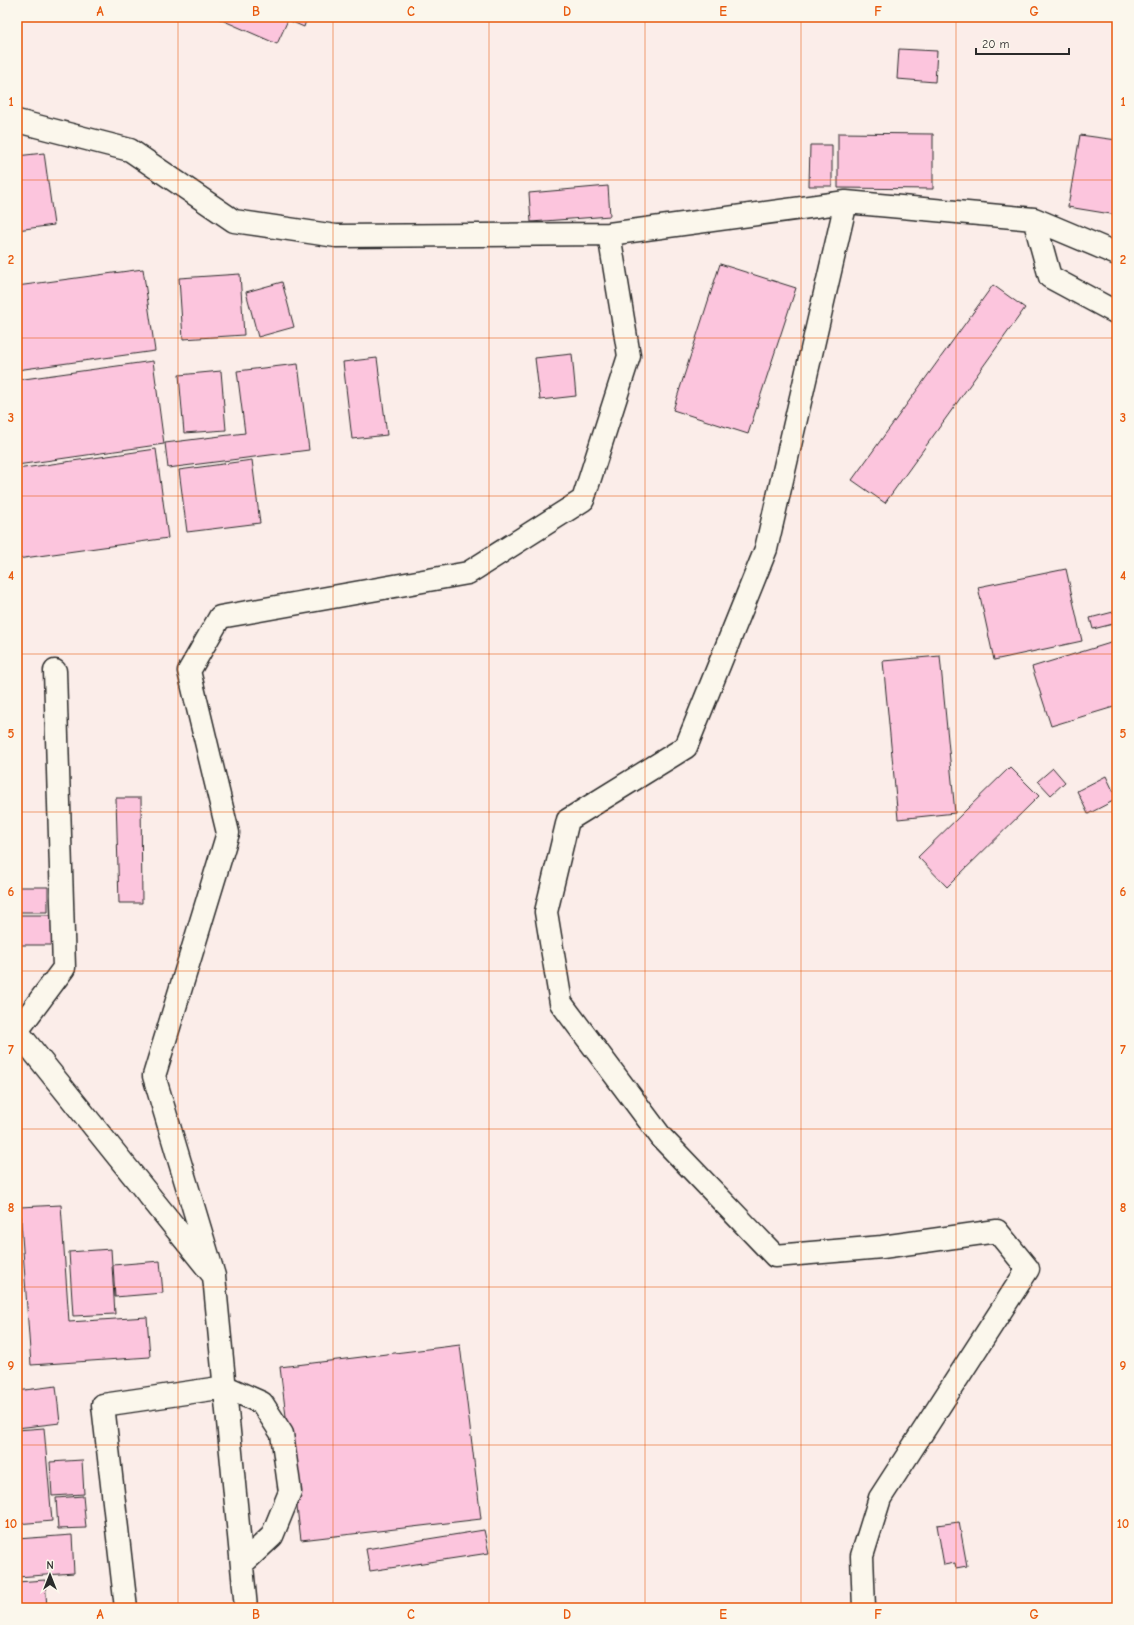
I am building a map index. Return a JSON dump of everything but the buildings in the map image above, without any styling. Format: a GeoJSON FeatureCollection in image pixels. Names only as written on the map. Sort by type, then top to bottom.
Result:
{"type":"FeatureCollection","features":[{"type":"Feature","properties":{"kind":"street"},"geometry":{"type":"LineString","coordinates":[[17,121],[130,150],[234,221],[336,236],[609,234],[846,202],[1034,219],[1117,254]]}},
{"type":"Feature","properties":{"kind":"street"},"geometry":{"type":"LineString","coordinates":[[846,202],[766,549],[686,747],[568,820],[546,912],[561,1003],[662,1138],[775,1256],[882,1247],[997,1231],[1028,1269],[880,1498],[862,1556],[864,1608]]}},
{"type":"Feature","properties":{"kind":"street"},"geometry":{"type":"LineString","coordinates":[[1034,219],[1050,277],[1117,313]]}},
{"type":"Feature","properties":{"kind":"street"},"geometry":{"type":"LineString","coordinates":[[246,1608],[226,1387],[214,1276],[154,1076],[228,833],[189,671],[220,617],[468,573],[583,500],[629,356],[609,234]]}},
{"type":"Feature","properties":{"kind":"street"},"geometry":{"type":"LineString","coordinates":[[55,671],[64,968],[17,1031],[214,1276]]}},
{"type":"Feature","properties":{"kind":"street"},"geometry":{"type":"LineString","coordinates":[[126,1608],[103,1405],[226,1387],[262,1403],[282,1434],[290,1492],[272,1536],[242,1564]]}}]}
